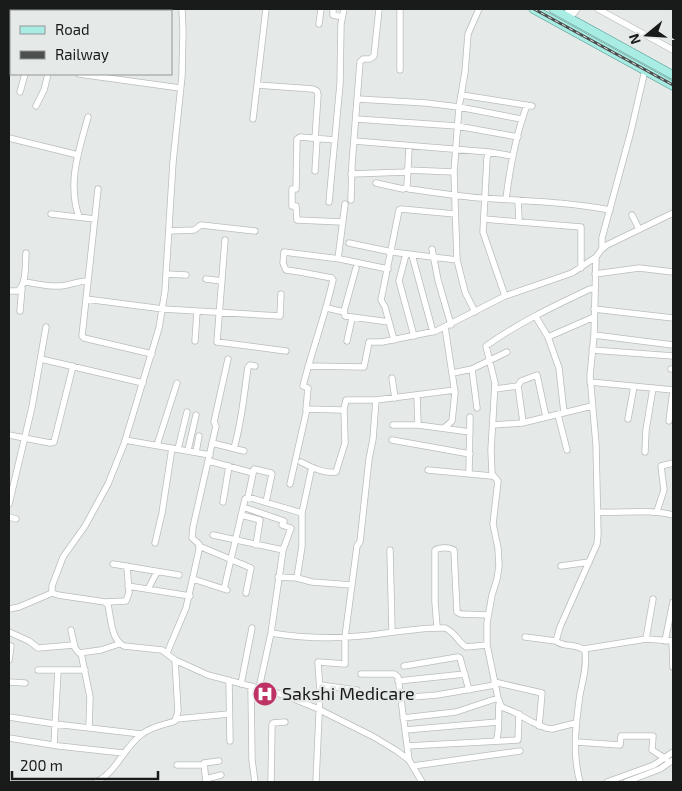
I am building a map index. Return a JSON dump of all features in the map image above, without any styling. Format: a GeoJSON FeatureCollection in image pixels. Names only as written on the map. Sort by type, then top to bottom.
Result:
{"type":"FeatureCollection","features":[{"type":"Feature","properties":{"kind":"main road"},"geometry":{"type":"LineString","coordinates":[[532,9],[673,86]]}},
{"type":"Feature","properties":{"kind":"main road"},"geometry":{"type":"LineString","coordinates":[[553,9],[568,14],[673,75]]}},
{"type":"Feature","properties":{"kind":"main road"},"geometry":{"type":"LineString","coordinates":[[562,24],[568,14]]}},
{"type":"Feature","properties":{"kind":"street"},"geometry":{"type":"LineString","coordinates":[[52,593],[52,586],[63,557],[85,526],[108,484],[125,440],[143,383],[163,309],[180,88],[183,32],[182,9]]}},
{"type":"Feature","properties":{"kind":"street"},"geometry":{"type":"LineString","coordinates":[[253,119],[266,9]]}},
{"type":"Feature","properties":{"kind":"street"},"geometry":{"type":"LineString","coordinates":[[319,24],[320,9]]}},
{"type":"Feature","properties":{"kind":"street"},"geometry":{"type":"LineString","coordinates":[[332,9],[333,15],[342,17]]}},
{"type":"Feature","properties":{"kind":"street"},"geometry":{"type":"LineString","coordinates":[[329,202],[340,84],[342,17],[344,9]]}},
{"type":"Feature","properties":{"kind":"street"},"geometry":{"type":"LineString","coordinates":[[351,200],[351,174],[360,62],[363,59],[372,58],[375,54],[379,9]]}},
{"type":"Feature","properties":{"kind":"street"},"geometry":{"type":"LineString","coordinates":[[400,9],[400,70]]}},
{"type":"Feature","properties":{"kind":"street"},"geometry":{"type":"LineString","coordinates":[[475,312],[465,292],[456,260],[454,172],[459,107],[466,63],[468,34],[479,9]]}},
{"type":"Feature","properties":{"kind":"street"},"geometry":{"type":"LineString","coordinates":[[568,14],[578,9]]}},
{"type":"Feature","properties":{"kind":"street"},"geometry":{"type":"LineString","coordinates":[[598,9],[673,50]]}},
{"type":"Feature","properties":{"kind":"street"},"geometry":{"type":"LineString","coordinates":[[308,366],[364,367],[369,342],[377,343],[432,332],[448,326],[505,296],[567,276],[596,258],[602,248],[602,238],[645,70]]}},
{"type":"Feature","properties":{"kind":"street"},"geometry":{"type":"LineString","coordinates":[[20,92],[25,75]]}},
{"type":"Feature","properties":{"kind":"street"},"geometry":{"type":"LineString","coordinates":[[36,106],[44,90],[48,75]]}},
{"type":"Feature","properties":{"kind":"street"},"geometry":{"type":"LineString","coordinates":[[86,75],[180,88]]}},
{"type":"Feature","properties":{"kind":"street"},"geometry":{"type":"LineString","coordinates":[[257,85],[313,89],[317,91],[315,171]]}},
{"type":"Feature","properties":{"kind":"street"},"geometry":{"type":"LineString","coordinates":[[462,95],[529,105],[521,119],[512,156],[506,199]]}},
{"type":"Feature","properties":{"kind":"street"},"geometry":{"type":"LineString","coordinates":[[358,100],[426,103],[459,107],[521,119]]}},
{"type":"Feature","properties":{"kind":"street"},"geometry":{"type":"LineString","coordinates":[[79,217],[73,187],[78,155],[88,117]]}},
{"type":"Feature","properties":{"kind":"street"},"geometry":{"type":"LineString","coordinates":[[356,119],[458,126],[518,137]]}},
{"type":"Feature","properties":{"kind":"street"},"geometry":{"type":"LineString","coordinates":[[9,138],[78,155]]}},
{"type":"Feature","properties":{"kind":"street"},"geometry":{"type":"LineString","coordinates":[[335,140],[297,138],[296,189],[292,190],[292,206],[296,206],[298,220],[342,222]]}},
{"type":"Feature","properties":{"kind":"street"},"geometry":{"type":"LineString","coordinates":[[354,141],[408,147],[489,152],[512,156]]}},
{"type":"Feature","properties":{"kind":"street"},"geometry":{"type":"LineString","coordinates":[[407,188],[408,147]]}},
{"type":"Feature","properties":{"kind":"street"},"geometry":{"type":"LineString","coordinates":[[489,152],[486,158],[484,237],[505,296]]}},
{"type":"Feature","properties":{"kind":"street"},"geometry":{"type":"LineString","coordinates":[[351,174],[407,171],[454,172]]}},
{"type":"Feature","properties":{"kind":"street"},"geometry":{"type":"LineString","coordinates":[[376,184],[454,196],[518,200],[610,210]]}},
{"type":"Feature","properties":{"kind":"street"},"geometry":{"type":"LineString","coordinates":[[98,190],[82,337],[152,354]]}},
{"type":"Feature","properties":{"kind":"street"},"geometry":{"type":"LineString","coordinates":[[518,200],[519,220]]}},
{"type":"Feature","properties":{"kind":"street"},"geometry":{"type":"LineString","coordinates":[[338,259],[345,204]]}},
{"type":"Feature","properties":{"kind":"street"},"geometry":{"type":"LineString","coordinates":[[394,340],[382,300],[398,213],[400,209],[455,214]]}},
{"type":"Feature","properties":{"kind":"street"},"geometry":{"type":"LineString","coordinates":[[51,214],[95,219]]}},
{"type":"Feature","properties":{"kind":"street"},"geometry":{"type":"LineString","coordinates":[[602,248],[673,214]]}},
{"type":"Feature","properties":{"kind":"street"},"geometry":{"type":"LineString","coordinates":[[632,215],[639,230]]}},
{"type":"Feature","properties":{"kind":"street"},"geometry":{"type":"LineString","coordinates":[[484,218],[581,227],[580,268]]}},
{"type":"Feature","properties":{"kind":"street"},"geometry":{"type":"LineString","coordinates":[[169,231],[194,230],[201,225],[255,231]]}},
{"type":"Feature","properties":{"kind":"street"},"geometry":{"type":"LineString","coordinates":[[225,240],[217,342],[286,351]]}},
{"type":"Feature","properties":{"kind":"street"},"geometry":{"type":"LineString","coordinates":[[349,243],[392,252],[456,260]]}},
{"type":"Feature","properties":{"kind":"street"},"geometry":{"type":"LineString","coordinates":[[432,249],[448,326],[455,390],[452,421],[444,428]]}},
{"type":"Feature","properties":{"kind":"street"},"geometry":{"type":"LineString","coordinates":[[290,484],[303,433],[308,388],[303,386],[327,308],[332,278],[286,270],[283,263],[284,252],[338,259],[388,269]]}},
{"type":"Feature","properties":{"kind":"street"},"geometry":{"type":"LineString","coordinates":[[20,311],[26,253]]}},
{"type":"Feature","properties":{"kind":"street"},"geometry":{"type":"LineString","coordinates":[[409,254],[432,332]]}},
{"type":"Feature","properties":{"kind":"street"},"geometry":{"type":"LineString","coordinates":[[409,254],[399,281],[414,336]]}},
{"type":"Feature","properties":{"kind":"street"},"geometry":{"type":"LineString","coordinates":[[556,641],[560,627],[597,544],[598,535],[596,444],[590,382],[594,335],[596,258]]}},
{"type":"Feature","properties":{"kind":"street"},"geometry":{"type":"LineString","coordinates":[[344,312],[356,268]]}},
{"type":"Feature","properties":{"kind":"street"},"geometry":{"type":"LineString","coordinates":[[595,274],[639,268],[673,272]]}},
{"type":"Feature","properties":{"kind":"street"},"geometry":{"type":"LineString","coordinates":[[166,274],[186,275]]}},
{"type":"Feature","properties":{"kind":"street"},"geometry":{"type":"LineString","coordinates":[[206,279],[222,281]]}},
{"type":"Feature","properties":{"kind":"street"},"geometry":{"type":"LineString","coordinates":[[23,285],[56,286],[88,281]]}},
{"type":"Feature","properties":{"kind":"street"},"geometry":{"type":"LineString","coordinates":[[9,291],[18,291],[23,285]]}},
{"type":"Feature","properties":{"kind":"street"},"geometry":{"type":"LineString","coordinates":[[492,476],[491,450],[495,389],[486,346],[512,329],[590,289],[595,289]]}},
{"type":"Feature","properties":{"kind":"street"},"geometry":{"type":"LineString","coordinates":[[86,299],[163,309],[280,316],[281,294]]}},
{"type":"Feature","properties":{"kind":"street"},"geometry":{"type":"LineString","coordinates":[[327,308],[344,312],[345,316],[352,318],[389,322]]}},
{"type":"Feature","properties":{"kind":"street"},"geometry":{"type":"LineString","coordinates":[[594,309],[673,318]]}},
{"type":"Feature","properties":{"kind":"street"},"geometry":{"type":"LineString","coordinates":[[195,341],[197,311]]}},
{"type":"Feature","properties":{"kind":"street"},"geometry":{"type":"LineString","coordinates":[[548,337],[594,316]]}},
{"type":"Feature","properties":{"kind":"street"},"geometry":{"type":"LineString","coordinates":[[536,317],[548,337],[560,368],[561,414],[567,450]]}},
{"type":"Feature","properties":{"kind":"street"},"geometry":{"type":"LineString","coordinates":[[347,342],[352,318]]}},
{"type":"Feature","properties":{"kind":"street"},"geometry":{"type":"LineString","coordinates":[[9,504],[41,359],[46,327]]}},
{"type":"Feature","properties":{"kind":"street"},"geometry":{"type":"LineString","coordinates":[[594,335],[673,344]]}},
{"type":"Feature","properties":{"kind":"street"},"geometry":{"type":"LineString","coordinates":[[592,350],[673,356]]}},
{"type":"Feature","properties":{"kind":"street"},"geometry":{"type":"LineString","coordinates":[[453,373],[472,369],[507,352]]}},
{"type":"Feature","properties":{"kind":"street"},"geometry":{"type":"LineString","coordinates":[[41,359],[143,383]]}},
{"type":"Feature","properties":{"kind":"street"},"geometry":{"type":"LineString","coordinates":[[228,359],[214,420],[216,426],[192,535],[200,546],[251,568],[246,593]]}},
{"type":"Feature","properties":{"kind":"street"},"geometry":{"type":"LineString","coordinates":[[9,435],[50,444],[54,442],[73,366]]}},
{"type":"Feature","properties":{"kind":"street"},"geometry":{"type":"LineString","coordinates":[[234,448],[244,407],[243,397],[248,366],[255,366]]}},
{"type":"Feature","properties":{"kind":"street"},"geometry":{"type":"LineString","coordinates":[[472,369],[477,408]]}},
{"type":"Feature","properties":{"kind":"street"},"geometry":{"type":"LineString","coordinates":[[523,422],[518,386],[521,381],[537,375],[546,417]]}},
{"type":"Feature","properties":{"kind":"street"},"geometry":{"type":"LineString","coordinates":[[392,378],[395,398]]}},
{"type":"Feature","properties":{"kind":"street"},"geometry":{"type":"LineString","coordinates":[[590,382],[673,390],[669,421]]}},
{"type":"Feature","properties":{"kind":"street"},"geometry":{"type":"LineString","coordinates":[[157,445],[177,383]]}},
{"type":"Feature","properties":{"kind":"street"},"geometry":{"type":"LineString","coordinates":[[495,389],[518,386]]}},
{"type":"Feature","properties":{"kind":"street"},"geometry":{"type":"LineString","coordinates":[[628,419],[634,386]]}},
{"type":"Feature","properties":{"kind":"street"},"geometry":{"type":"LineString","coordinates":[[645,452],[646,430],[653,388]]}},
{"type":"Feature","properties":{"kind":"street"},"geometry":{"type":"LineString","coordinates":[[301,462],[330,473],[336,472],[345,443],[344,409],[346,400],[376,400],[455,390]]}},
{"type":"Feature","properties":{"kind":"street"},"geometry":{"type":"LineString","coordinates":[[417,396],[418,425]]}},
{"type":"Feature","properties":{"kind":"street"},"geometry":{"type":"LineString","coordinates":[[316,782],[320,685],[318,662],[345,664],[345,637],[357,546],[360,542],[376,400]]}},
{"type":"Feature","properties":{"kind":"street"},"geometry":{"type":"LineString","coordinates":[[493,425],[523,422],[592,406]]}},
{"type":"Feature","properties":{"kind":"street"},"geometry":{"type":"LineString","coordinates":[[306,410],[344,409]]}},
{"type":"Feature","properties":{"kind":"street"},"geometry":{"type":"LineString","coordinates":[[155,542],[175,448],[184,427],[187,412]]}},
{"type":"Feature","properties":{"kind":"street"},"geometry":{"type":"LineString","coordinates":[[188,450],[196,415]]}},
{"type":"Feature","properties":{"kind":"street"},"geometry":{"type":"LineString","coordinates":[[470,417],[470,474]]}},
{"type":"Feature","properties":{"kind":"street"},"geometry":{"type":"LineString","coordinates":[[393,424],[418,425],[470,432]]}},
{"type":"Feature","properties":{"kind":"street"},"geometry":{"type":"LineString","coordinates":[[184,427],[193,429]]}},
{"type":"Feature","properties":{"kind":"street"},"geometry":{"type":"LineString","coordinates":[[196,452],[199,436]]}},
{"type":"Feature","properties":{"kind":"street"},"geometry":{"type":"LineString","coordinates":[[125,440],[196,452],[229,466],[253,473]]}},
{"type":"Feature","properties":{"kind":"street"},"geometry":{"type":"LineString","coordinates":[[392,440],[470,454]]}},
{"type":"Feature","properties":{"kind":"street"},"geometry":{"type":"LineString","coordinates":[[212,443],[244,451]]}},
{"type":"Feature","properties":{"kind":"street"},"geometry":{"type":"LineString","coordinates":[[657,511],[664,490],[661,466],[673,463]]}},
{"type":"Feature","properties":{"kind":"street"},"geometry":{"type":"LineString","coordinates":[[222,502],[229,466]]}},
{"type":"Feature","properties":{"kind":"street"},"geometry":{"type":"LineString","coordinates":[[297,578],[302,546],[302,514],[313,468]]}},
{"type":"Feature","properties":{"kind":"street"},"geometry":{"type":"LineString","coordinates":[[193,578],[225,590],[245,497],[248,496],[254,469],[272,474],[266,502]]}},
{"type":"Feature","properties":{"kind":"street"},"geometry":{"type":"LineString","coordinates":[[428,470],[492,476],[498,480],[493,524],[498,548],[499,566],[488,615],[488,644],[498,701],[498,733],[496,741]]}},
{"type":"Feature","properties":{"kind":"street"},"geometry":{"type":"LineString","coordinates":[[248,496],[302,514]]}},
{"type":"Feature","properties":{"kind":"street"},"geometry":{"type":"LineString","coordinates":[[243,507],[284,521],[282,525],[291,528],[283,550],[271,633],[258,688]]}},
{"type":"Feature","properties":{"kind":"street"},"geometry":{"type":"LineString","coordinates":[[598,512],[657,511],[673,515]]}},
{"type":"Feature","properties":{"kind":"street"},"geometry":{"type":"LineString","coordinates":[[256,519],[258,512]]}},
{"type":"Feature","properties":{"kind":"street"},"geometry":{"type":"LineString","coordinates":[[242,515],[260,520],[256,544]]}},
{"type":"Feature","properties":{"kind":"street"},"geometry":{"type":"LineString","coordinates":[[9,517],[16,519]]}},
{"type":"Feature","properties":{"kind":"street"},"geometry":{"type":"LineString","coordinates":[[213,535],[283,550]]}},
{"type":"Feature","properties":{"kind":"street"},"geometry":{"type":"LineString","coordinates":[[167,653],[190,596],[200,546]]}},
{"type":"Feature","properties":{"kind":"street"},"geometry":{"type":"LineString","coordinates":[[438,627],[435,550],[438,548],[454,550],[457,612],[461,614],[488,615]]}},
{"type":"Feature","properties":{"kind":"street"},"geometry":{"type":"LineString","coordinates":[[390,550],[392,631]]}},
{"type":"Feature","properties":{"kind":"street"},"geometry":{"type":"LineString","coordinates":[[561,566],[589,562]]}},
{"type":"Feature","properties":{"kind":"street"},"geometry":{"type":"LineString","coordinates":[[113,564],[179,575]]}},
{"type":"Feature","properties":{"kind":"street"},"geometry":{"type":"LineString","coordinates":[[9,609],[19,607],[52,593],[106,602],[126,601],[129,593],[127,566]]}},
{"type":"Feature","properties":{"kind":"street"},"geometry":{"type":"LineString","coordinates":[[148,589],[157,572]]}},
{"type":"Feature","properties":{"kind":"street"},"geometry":{"type":"LineString","coordinates":[[278,577],[352,585]]}},
{"type":"Feature","properties":{"kind":"street"},"geometry":{"type":"LineString","coordinates":[[128,586],[190,596]]}},
{"type":"Feature","properties":{"kind":"street"},"geometry":{"type":"LineString","coordinates":[[646,640],[654,600]]}},
{"type":"Feature","properties":{"kind":"street"},"geometry":{"type":"LineString","coordinates":[[106,602],[119,644]]}},
{"type":"Feature","properties":{"kind":"street"},"geometry":{"type":"LineString","coordinates":[[673,602],[670,641],[673,666]]}},
{"type":"Feature","properties":{"kind":"street"},"geometry":{"type":"LineString","coordinates":[[271,633],[300,638],[345,637],[438,627],[450,630],[466,647],[488,644]]}},
{"type":"Feature","properties":{"kind":"street"},"geometry":{"type":"LineString","coordinates":[[241,684],[252,628]]}},
{"type":"Feature","properties":{"kind":"street"},"geometry":{"type":"LineString","coordinates":[[71,630],[76,651],[81,653],[101,650],[119,644],[157,649],[167,653],[175,660],[208,675],[295,699],[374,737],[408,760],[422,782]]}},
{"type":"Feature","properties":{"kind":"street"},"geometry":{"type":"LineString","coordinates":[[9,632],[29,641],[38,648],[74,646]]}},
{"type":"Feature","properties":{"kind":"street"},"geometry":{"type":"LineString","coordinates":[[525,637],[556,641],[560,644],[584,649],[646,640],[670,641]]}},
{"type":"Feature","properties":{"kind":"street"},"geometry":{"type":"LineString","coordinates":[[9,660],[11,646]]}},
{"type":"Feature","properties":{"kind":"street"},"geometry":{"type":"LineString","coordinates":[[580,782],[576,763],[576,723],[585,666],[586,654],[584,649]]}},
{"type":"Feature","properties":{"kind":"street"},"geometry":{"type":"LineString","coordinates":[[81,653],[90,697],[89,728]]}},
{"type":"Feature","properties":{"kind":"street"},"geometry":{"type":"LineString","coordinates":[[404,666],[458,657],[460,658],[469,690]]}},
{"type":"Feature","properties":{"kind":"street"},"geometry":{"type":"LineString","coordinates":[[175,660],[178,711],[176,719]]}},
{"type":"Feature","properties":{"kind":"street"},"geometry":{"type":"LineString","coordinates":[[38,670],[85,670]]}},
{"type":"Feature","properties":{"kind":"street"},"geometry":{"type":"LineString","coordinates":[[54,745],[58,670]]}},
{"type":"Feature","properties":{"kind":"street"},"geometry":{"type":"LineString","coordinates":[[361,674],[394,674],[398,677],[408,760]]}},
{"type":"Feature","properties":{"kind":"street"},"geometry":{"type":"LineString","coordinates":[[398,681],[465,674]]}},
{"type":"Feature","properties":{"kind":"street"},"geometry":{"type":"LineString","coordinates":[[229,680],[230,741]]}},
{"type":"Feature","properties":{"kind":"street"},"geometry":{"type":"LineString","coordinates":[[9,682],[25,682]]}},
{"type":"Feature","properties":{"kind":"street"},"geometry":{"type":"LineString","coordinates":[[400,698],[436,695],[495,684],[542,693],[540,726]]}},
{"type":"Feature","properties":{"kind":"street"},"geometry":{"type":"LineString","coordinates":[[320,685],[357,690]]}},
{"type":"Feature","properties":{"kind":"street"},"geometry":{"type":"LineString","coordinates":[[251,686],[252,760],[255,782]]}},
{"type":"Feature","properties":{"kind":"street"},"geometry":{"type":"LineString","coordinates":[[498,701],[504,708],[540,726],[552,729],[576,723]]}},
{"type":"Feature","properties":{"kind":"street"},"geometry":{"type":"LineString","coordinates":[[403,718],[456,712],[498,701]]}},
{"type":"Feature","properties":{"kind":"street"},"geometry":{"type":"LineString","coordinates":[[96,782],[105,777],[123,753],[141,734],[149,729],[176,719],[229,714]]}},
{"type":"Feature","properties":{"kind":"street"},"geometry":{"type":"LineString","coordinates":[[407,746],[518,740],[519,714]]}},
{"type":"Feature","properties":{"kind":"street"},"geometry":{"type":"LineString","coordinates":[[9,717],[141,734]]}},
{"type":"Feature","properties":{"kind":"street"},"geometry":{"type":"LineString","coordinates":[[271,782],[272,725],[273,723],[285,722]]}},
{"type":"Feature","properties":{"kind":"street"},"geometry":{"type":"LineString","coordinates":[[405,730],[498,722]]}},
{"type":"Feature","properties":{"kind":"street"},"geometry":{"type":"LineString","coordinates":[[576,742],[620,745],[621,736],[653,736],[652,750],[666,759]]}},
{"type":"Feature","properties":{"kind":"street"},"geometry":{"type":"LineString","coordinates":[[9,738],[123,753]]}},
{"type":"Feature","properties":{"kind":"street"},"geometry":{"type":"LineString","coordinates":[[413,766],[520,752]]}},
{"type":"Feature","properties":{"kind":"street"},"geometry":{"type":"LineString","coordinates":[[607,782],[654,765],[666,759],[673,752]]}},
{"type":"Feature","properties":{"kind":"street"},"geometry":{"type":"LineString","coordinates":[[626,782],[660,769],[673,760]]}},
{"type":"Feature","properties":{"kind":"street"},"geometry":{"type":"LineString","coordinates":[[177,765],[204,765],[206,762],[219,761]]}},
{"type":"Feature","properties":{"kind":"street"},"geometry":{"type":"LineString","coordinates":[[204,765],[206,781],[221,775]]}},
{"type":"Feature","properties":{"kind":"railway"},"geometry":{"type":"LineString","coordinates":[[534,9],[673,85]]}},
{"type":"Feature","properties":{"kind":"place","name":"Sakshi Medicare"},"geometry":{"type":"Point","coordinates":[265,694]}}]}
